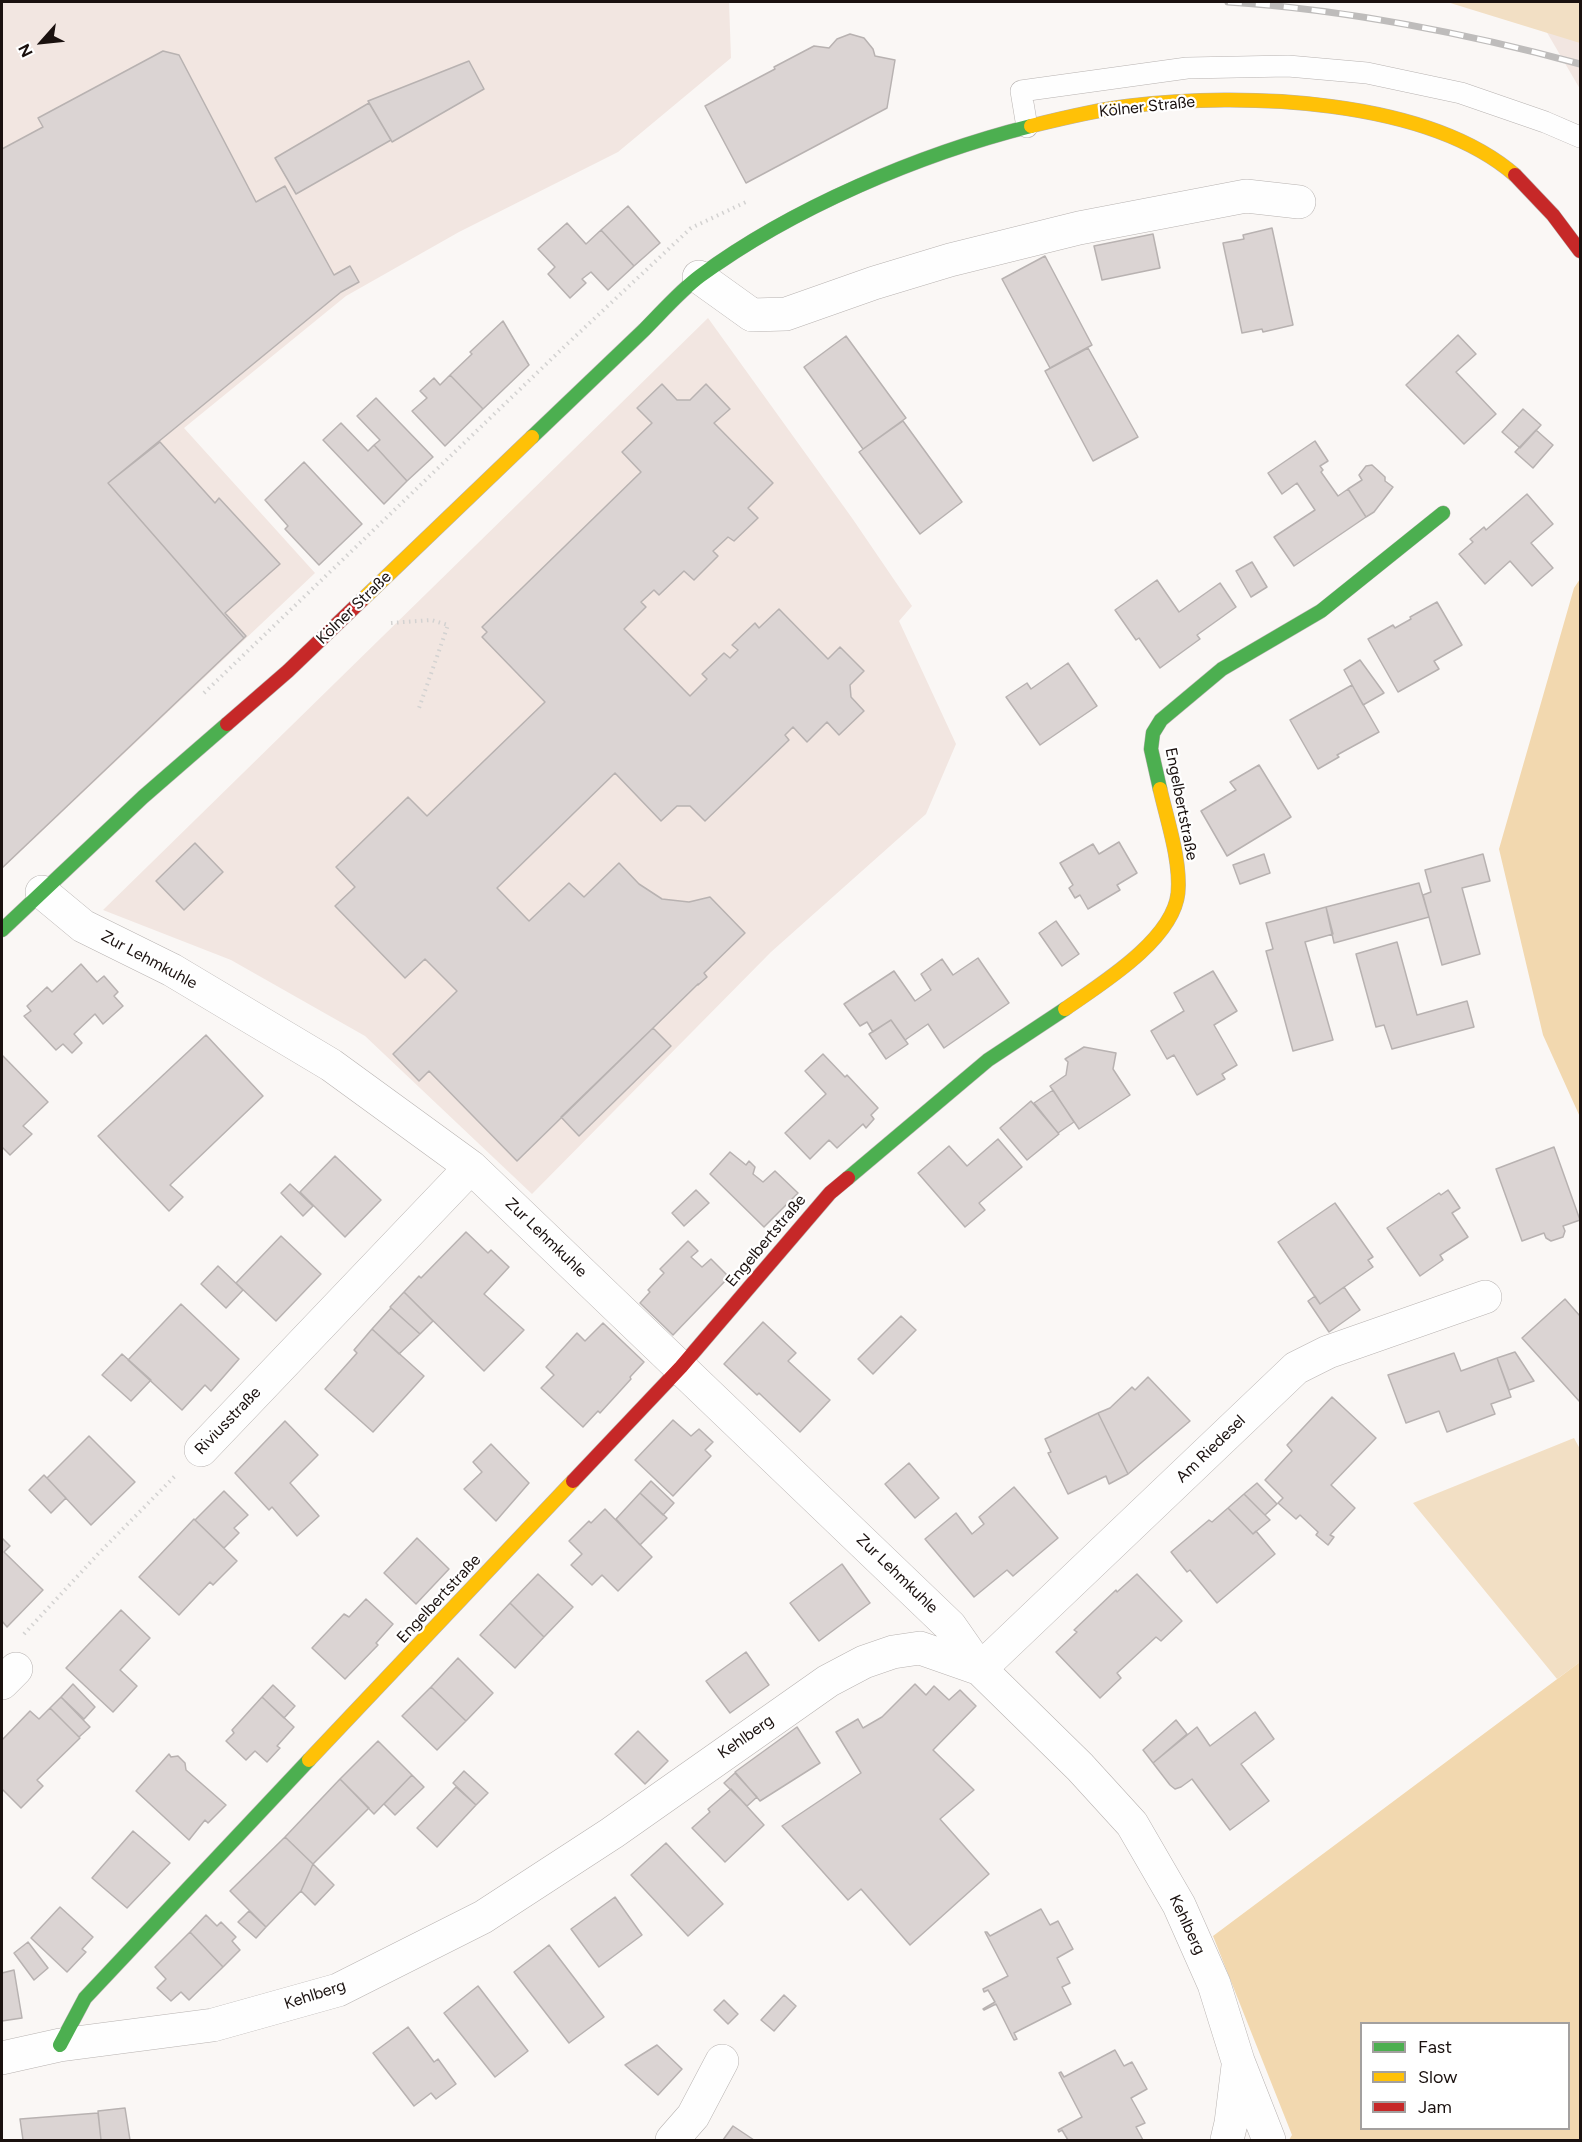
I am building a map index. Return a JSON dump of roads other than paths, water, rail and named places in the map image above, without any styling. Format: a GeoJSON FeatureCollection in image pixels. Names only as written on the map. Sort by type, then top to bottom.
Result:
{"type":"FeatureCollection","features":[{"type":"Feature","properties":{"kind":"street","name":"Kölner Straße"},"geometry":{"type":"LineString","coordinates":[[3,928],[143,797],[288,671],[699,278],[742,247],[788,222],[918,161],[1027,127],[1122,106],[1211,100],[1328,105],[1389,117],[1456,138],[1498,162],[1536,194],[1581,251]]}},
{"type":"Feature","properties":{"kind":"street"},"geometry":{"type":"LineString","coordinates":[[699,278],[752,315],[786,315],[874,283],[950,260],[1079,228],[1246,196],[1299,202]]}},
{"type":"Feature","properties":{"kind":"street","name":"Engelbertstraße"},"geometry":{"type":"LineString","coordinates":[[60,2045],[85,1998],[681,1367],[830,1192],[988,1060],[1112,977],[1150,944],[1171,916],[1178,894],[1177,866],[1151,749],[1153,733],[1161,720],[1222,669],[1321,611],[1443,513]]}},
{"type":"Feature","properties":{"kind":"street","name":"Zur Lehmkuhle"},"geometry":{"type":"LineString","coordinates":[[42,892],[83,926],[172,970],[331,1065],[471,1167],[950,1626],[980,1670]]}},
{"type":"Feature","properties":{"kind":"street","name":"Riviusstraße"},"geometry":{"type":"LineString","coordinates":[[201,1450],[471,1167]]}},
{"type":"Feature","properties":{"kind":"street","name":"Am Riedesel"},"geometry":{"type":"LineString","coordinates":[[980,1670],[1296,1368],[1328,1352],[1485,1298]]}},
{"type":"Feature","properties":{"kind":"street","name":"Kehlberg"},"geometry":{"type":"LineString","coordinates":[[2,2058],[60,2045],[213,2025],[338,1990],[483,1917],[612,1833],[828,1681],[864,1662],[893,1652],[920,1648],[980,1670],[1080,1767],[1132,1824],[1179,1905],[1214,1984],[1238,2061],[1269,2140]]}},
{"type":"Feature","properties":{"kind":"street"},"geometry":{"type":"LineString","coordinates":[[672,2140],[693,2116],[722,2061]]}},
{"type":"Feature","properties":{"kind":"street"},"geometry":{"type":"LineString","coordinates":[[1227,2140],[1232,2123],[1238,2061]]}},
{"type":"Feature","properties":{"kind":"lane"},"geometry":{"type":"LineString","coordinates":[[1027,127],[1022,91],[1187,68],[1288,66],[1367,73],[1461,93],[1545,122],[1581,138]]}},
{"type":"Feature","properties":{"kind":"railway"},"geometry":{"type":"LineString","coordinates":[[1228,2],[1316,10],[1406,24],[1580,64]]}}]}
